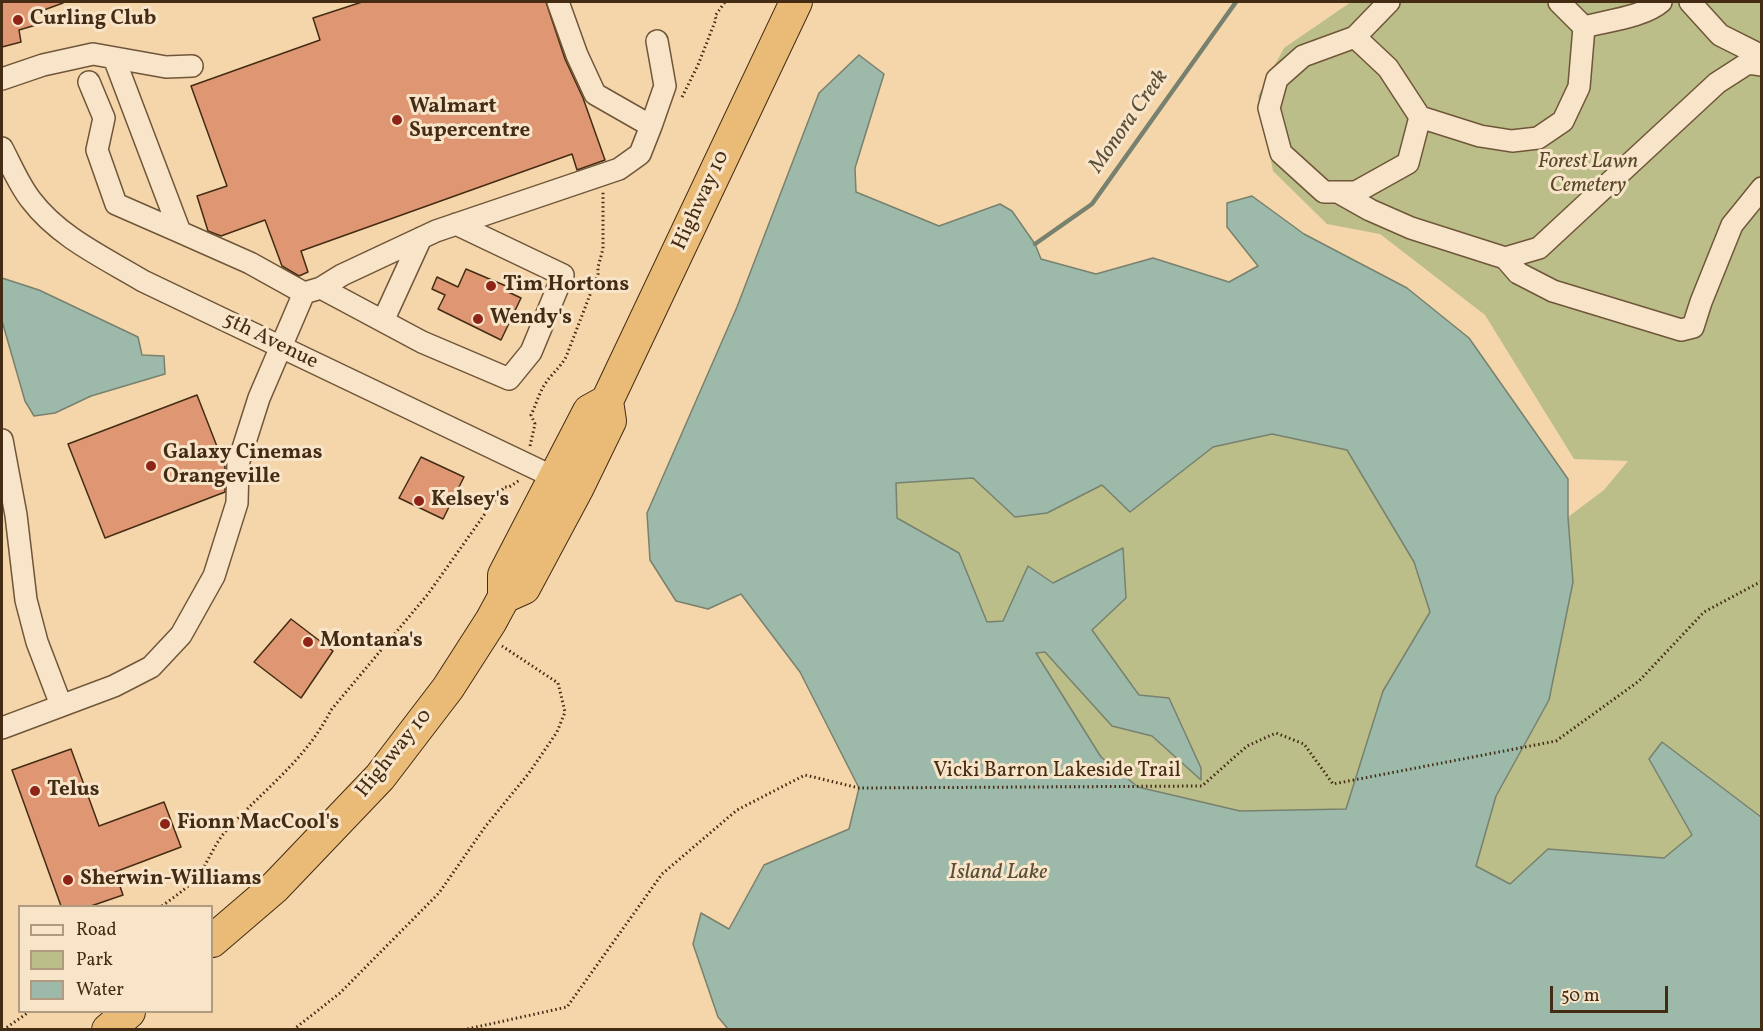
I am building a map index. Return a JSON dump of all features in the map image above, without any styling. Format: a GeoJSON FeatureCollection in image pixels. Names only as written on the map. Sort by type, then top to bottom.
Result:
{"type":"FeatureCollection","features":[{"type":"Feature","properties":{"kind":"highway","name":"Highway 10"},"geometry":{"type":"LineString","coordinates":[[213,940],[275,887],[380,777],[448,688],[483,634],[504,597],[504,575],[566,483],[589,411],[607,401],[796,2]]}},
{"type":"Feature","properties":{"kind":"highway"},"geometry":{"type":"LineString","coordinates":[[108,1029],[127,1013]]}},
{"type":"Feature","properties":{"kind":"street"},"geometry":{"type":"LineString","coordinates":[[558,2],[595,94],[651,126]]}},
{"type":"Feature","properties":{"kind":"street"},"geometry":{"type":"LineString","coordinates":[[1389,2],[1355,37],[1303,56],[1277,79],[1269,108],[1281,153],[1324,192],[1356,192],[1408,163],[1420,117]]}},
{"type":"Feature","properties":{"kind":"street"},"geometry":{"type":"LineString","coordinates":[[1355,37],[1388,68],[1420,117],[1480,136],[1512,141],[1538,138],[1563,121],[1579,87],[1584,27],[1559,2]]}},
{"type":"Feature","properties":{"kind":"street"},"geometry":{"type":"LineString","coordinates":[[1584,27],[1629,16],[1661,2]]}},
{"type":"Feature","properties":{"kind":"street"},"geometry":{"type":"LineString","coordinates":[[1690,2],[1720,35],[1761,56]]}},
{"type":"Feature","properties":{"kind":"street"},"geometry":{"type":"LineString","coordinates":[[2,728],[114,686],[151,667],[181,635],[214,576],[237,503],[238,464],[260,398],[281,347],[312,291],[421,238],[619,169],[640,154],[665,86],[657,41]]}},
{"type":"Feature","properties":{"kind":"street"},"geometry":{"type":"LineString","coordinates":[[2,79],[43,65],[93,54],[166,67],[192,66]]}},
{"type":"Feature","properties":{"kind":"street"},"geometry":{"type":"LineString","coordinates":[[114,58],[180,232]]}},
{"type":"Feature","properties":{"kind":"street"},"geometry":{"type":"LineString","coordinates":[[1505,258],[1539,248],[1717,83],[1748,63],[1761,65]]}},
{"type":"Feature","properties":{"kind":"street"},"geometry":{"type":"LineString","coordinates":[[89,82],[104,118],[97,150],[117,204],[509,379],[531,352],[563,275],[456,224]]}},
{"type":"Feature","properties":{"kind":"street"},"geometry":{"type":"LineString","coordinates":[[104,118],[133,108]]}},
{"type":"Feature","properties":{"kind":"street","name":"5th Avenue"},"geometry":{"type":"LineString","coordinates":[[2,148],[30,200],[56,228],[143,280],[566,483]]}},
{"type":"Feature","properties":{"kind":"street"},"geometry":{"type":"LineString","coordinates":[[1338,192],[1370,210],[1411,228],[1505,258],[1518,273],[1553,291],[1681,330],[1693,327],[1732,225],[1761,188]]}},
{"type":"Feature","properties":{"kind":"street"},"geometry":{"type":"LineString","coordinates":[[383,321],[421,238]]}},
{"type":"Feature","properties":{"kind":"street"},"geometry":{"type":"LineString","coordinates":[[2,441],[16,515],[26,600],[37,642],[61,705]]}},
{"type":"Feature","properties":{"kind":"path"},"geometry":{"type":"LineString","coordinates":[[679,103],[698,65],[716,19],[715,16],[725,2]]}},
{"type":"Feature","properties":{"kind":"path"},"geometry":{"type":"LineString","coordinates":[[163,905],[199,875],[225,832],[292,765],[320,732],[331,710],[428,594],[504,487],[509,487],[522,479],[535,424],[531,416],[543,387],[552,374],[560,369],[566,357],[598,274],[603,249],[602,196],[604,190]]}},
{"type":"Feature","properties":{"kind":"path","name":"Vicki Barron Lakeside Trail"},"geometry":{"type":"LineString","coordinates":[[463,1029],[567,1006],[662,874],[737,810],[805,775],[859,788],[1202,786],[1247,746],[1276,733],[1304,744],[1333,784],[1556,741],[1640,681],[1704,612],[1761,581]]}},
{"type":"Feature","properties":{"kind":"path"},"geometry":{"type":"LineString","coordinates":[[293,1029],[340,993],[439,892],[485,827],[529,773],[557,732],[565,712],[558,683],[483,634]]}},
{"type":"Feature","properties":{"kind":"path"},"geometry":{"type":"LineString","coordinates":[[3,1029],[26,1013]]}},
{"type":"Feature","properties":{"kind":"green space","name":"Forest Lawn Cemetery"},"geometry":{"type":"Polygon","coordinates":[[[1351,2],[1761,2],[1761,817],[1662,742],[1649,759],[1692,835],[1664,858],[1548,849],[1510,884],[1476,866],[1496,796],[1549,700],[1573,582],[1568,517],[1604,490],[1628,461],[1574,459],[1485,315],[1380,234],[1327,224],[1273,171],[1258,96],[1284,48],[1351,2]]]}},
{"type":"Feature","properties":{"kind":"green space"},"geometry":{"type":"Polygon","coordinates":[[[1272,434],[1347,450],[1414,562],[1431,612],[1383,691],[1347,809],[1240,811],[1138,787],[1101,757],[1035,653],[1045,652],[1112,726],[1152,736],[1201,779],[1092,630],[1126,598],[1123,549],[1053,583],[1028,566],[1003,621],[986,622],[959,554],[897,518],[896,483],[973,478],[1016,517],[1047,513],[1102,485],[1130,511],[1213,446],[1272,434]]]}},
{"type":"Feature","properties":{"kind":"water","name":"Island Lake"},"geometry":{"type":"Polygon","coordinates":[[[859,55],[884,74],[855,168],[856,192],[939,226],[1000,204],[1012,211],[1035,244],[1041,259],[1096,274],[1153,258],[1229,282],[1258,266],[1227,227],[1227,203],[1252,196],[1304,234],[1407,288],[1469,338],[1568,479],[1568,517],[1573,582],[1549,700],[1496,796],[1476,866],[1510,884],[1548,849],[1664,858],[1692,835],[1649,759],[1662,742],[1761,817],[1761,1029],[728,1029],[718,1017],[693,944],[701,913],[729,929],[764,865],[849,829],[859,788],[800,672],[741,594],[708,609],[676,601],[650,560],[647,513],[737,307],[819,93],[859,55]],[[1272,434],[1213,447],[1130,512],[1102,485],[1047,513],[1015,517],[973,478],[896,483],[897,518],[959,553],[987,622],[1003,621],[1028,566],[1053,583],[1123,548],[1126,598],[1092,630],[1139,695],[1169,698],[1201,768],[1201,780],[1152,736],[1112,726],[1045,652],[1036,653],[1101,757],[1138,787],[1240,811],[1346,809],[1383,691],[1430,612],[1414,562],[1347,450],[1272,434]]]}},
{"type":"Feature","properties":{"kind":"water"},"geometry":{"type":"Polygon","coordinates":[[[2,278],[39,290],[138,337],[142,355],[164,356],[165,374],[91,396],[55,413],[34,416],[25,401],[2,321],[2,278]]]}},
{"type":"Feature","properties":{"kind":"building","name":"Curling Club"},"geometry":{"type":"Polygon","coordinates":[[[2,2],[63,3],[33,14],[36,25],[19,30],[21,42],[2,47],[2,2]]]}},
{"type":"Feature","properties":{"kind":"building","name":"Walmart Supercentre"},"geometry":{"type":"Polygon","coordinates":[[[362,2],[546,2],[565,59],[583,98],[605,160],[577,170],[572,154],[301,251],[308,272],[299,276],[282,266],[265,220],[221,236],[208,231],[197,196],[227,186],[191,86],[320,40],[313,18],[362,2]]]}},
{"type":"Feature","properties":{"kind":"building"},"geometry":{"type":"Polygon","coordinates":[[[466,269],[506,286],[504,290],[521,298],[501,340],[438,309],[445,295],[432,289],[437,277],[458,287],[466,269]]]}},
{"type":"Feature","properties":{"kind":"building","name":"Galaxy Cinemas Orangeville"},"geometry":{"type":"Polygon","coordinates":[[[197,395],[225,467],[225,492],[105,538],[68,444],[197,395]]]}},
{"type":"Feature","properties":{"kind":"building"},"geometry":{"type":"Polygon","coordinates":[[[421,457],[464,477],[443,519],[399,498],[421,457]]]}},
{"type":"Feature","properties":{"kind":"building"},"geometry":{"type":"Polygon","coordinates":[[[291,619],[333,651],[301,698],[254,662],[291,619]]]}},
{"type":"Feature","properties":{"kind":"building"},"geometry":{"type":"Polygon","coordinates":[[[71,749],[99,826],[164,802],[181,847],[115,872],[123,895],[94,905],[61,905],[12,770],[71,749]]]}},
{"type":"Feature","properties":{"kind":"waterway","name":"Monora Creek"},"geometry":{"type":"LineString","coordinates":[[1035,244],[1092,204],[1236,2]]}},
{"type":"Feature","properties":{"kind":"place","name":"Curling Club"},"geometry":{"type":"Point","coordinates":[18,20]}},
{"type":"Feature","properties":{"kind":"place","name":"Walmart Supercentre"},"geometry":{"type":"Point","coordinates":[397,120]}},
{"type":"Feature","properties":{"kind":"place","name":"Tim Hortons"},"geometry":{"type":"Point","coordinates":[491,286]}},
{"type":"Feature","properties":{"kind":"place","name":"Wendy's"},"geometry":{"type":"Point","coordinates":[478,319]}},
{"type":"Feature","properties":{"kind":"place","name":"Galaxy Cinemas Orangeville"},"geometry":{"type":"Point","coordinates":[151,466]}},
{"type":"Feature","properties":{"kind":"place","name":"Kelsey's"},"geometry":{"type":"Point","coordinates":[419,501]}},
{"type":"Feature","properties":{"kind":"place","name":"Montana's"},"geometry":{"type":"Point","coordinates":[308,642]}},
{"type":"Feature","properties":{"kind":"place","name":"Telus"},"geometry":{"type":"Point","coordinates":[35,791]}},
{"type":"Feature","properties":{"kind":"place","name":"Fionn MacCool's"},"geometry":{"type":"Point","coordinates":[165,824]}},
{"type":"Feature","properties":{"kind":"place","name":"Sherwin-Williams"},"geometry":{"type":"Point","coordinates":[68,880]}}]}
